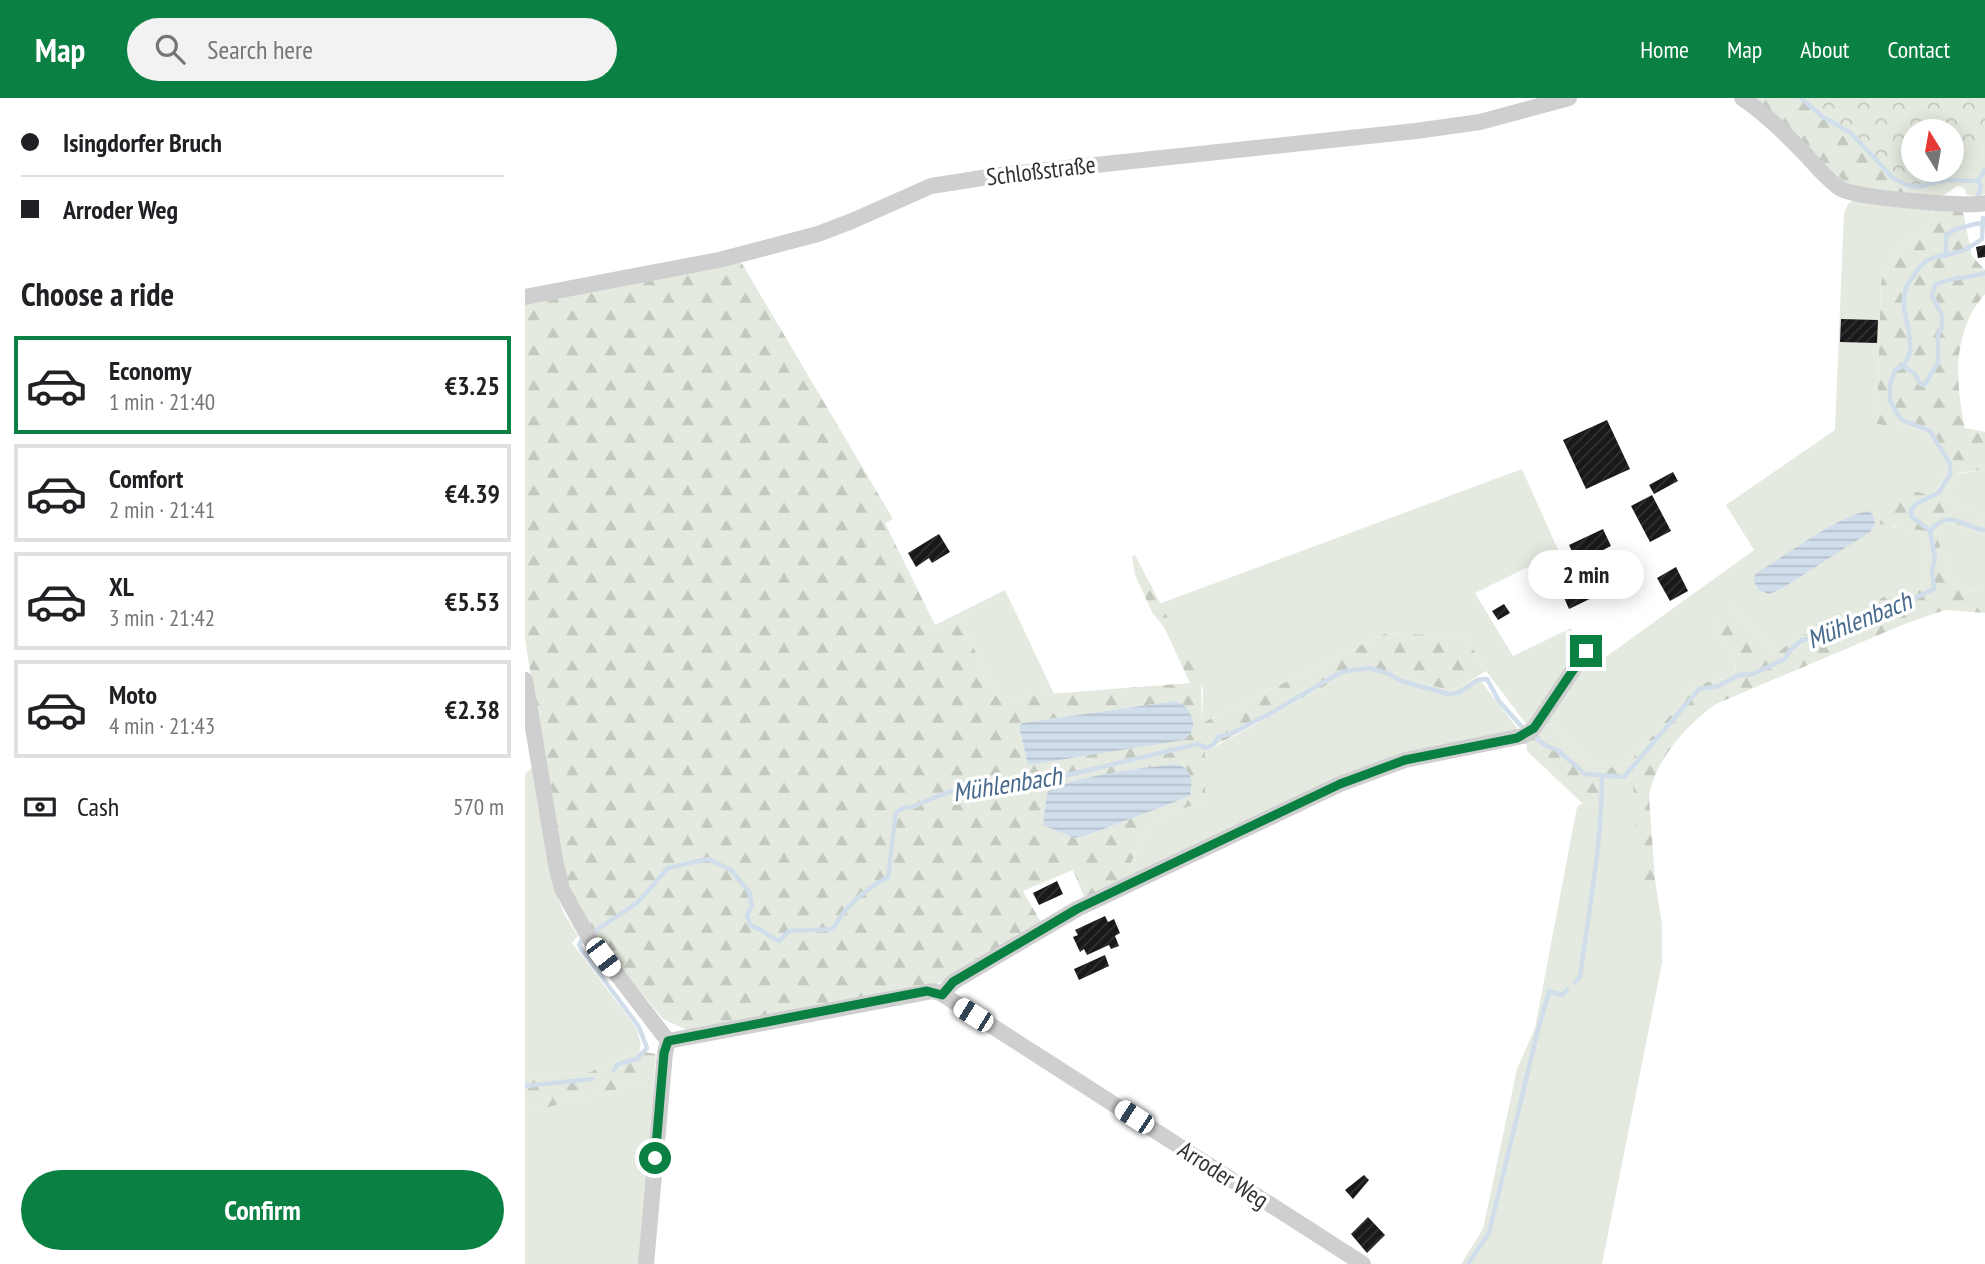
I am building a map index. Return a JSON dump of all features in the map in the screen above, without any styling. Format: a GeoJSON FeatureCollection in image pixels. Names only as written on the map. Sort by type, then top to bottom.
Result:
{"type":"FeatureCollection","features":[{"type":"Feature","properties":{"kind":"street","name":"Schloßstraße"},"geometry":{"type":"LineString","coordinates":[[525,297],[719,260],[769,247],[852,222],[932,186],[1001,175],[1416,131],[1480,122],[1569,98]]}},
{"type":"Feature","properties":{"kind":"street"},"geometry":{"type":"LineString","coordinates":[[1742,98],[1845,191],[1928,202],[1975,205],[1985,203]]}},
{"type":"Feature","properties":{"kind":"street"},"geometry":{"type":"LineString","coordinates":[[668,1041],[927,991],[942,995],[953,982],[1077,909],[1340,784],[1405,760],[1527,734],[1534,728],[1586,651]]}},
{"type":"Feature","properties":{"kind":"street"},"geometry":{"type":"LineString","coordinates":[[525,680],[562,889],[589,938],[668,1041]]}},
{"type":"Feature","properties":{"kind":"street","name":"Arroder Weg"},"geometry":{"type":"LineString","coordinates":[[942,995],[1363,1264]]}},
{"type":"Feature","properties":{"kind":"street"},"geometry":{"type":"LineString","coordinates":[[646,1264],[664,1053],[668,1041]]}},
{"type":"Feature","properties":{"kind":"green space"},"geometry":{"type":"Polygon","coordinates":[[[1752,98],[1804,98],[1824,115],[1853,132],[1901,182],[1918,186],[1913,195],[1848,185],[1752,98]]]}},
{"type":"Feature","properties":{"kind":"green space"},"geometry":{"type":"Polygon","coordinates":[[[1804,98],[1985,98],[1985,194],[1967,195],[1964,188],[1958,186],[1942,196],[1913,195],[1918,186],[1907,182],[1964,182],[1964,119],[1901,119],[1901,177],[1853,132],[1804,98]]]}},
{"type":"Feature","properties":{"kind":"green space"},"geometry":{"type":"Polygon","coordinates":[[[1804,98],[1985,98],[1985,132],[1964,158],[1964,119],[1901,119],[1901,179],[1895,177],[1853,132],[1824,115],[1804,98]]]}},
{"type":"Feature","properties":{"kind":"green space"},"geometry":{"type":"Polygon","coordinates":[[[1908,182],[1931,182],[1918,186],[1908,182]]]}},
{"type":"Feature","properties":{"kind":"green space"},"geometry":{"type":"Polygon","coordinates":[[[1854,200],[1931,208],[1932,220],[1927,229],[1904,242],[1884,270],[1881,283],[1877,423],[1927,433],[1948,465],[1934,493],[1892,527],[1918,530],[1923,537],[1927,559],[1920,589],[1883,597],[1845,626],[1836,630],[1800,635],[1781,650],[1770,648],[1731,607],[1713,620],[1736,662],[1735,671],[1694,688],[1627,765],[1615,767],[1593,762],[1573,747],[1547,720],[1586,656],[1603,659],[1754,550],[1726,505],[1835,430],[1844,213],[1848,204],[1854,200]]]}},
{"type":"Feature","properties":{"kind":"green space"},"geometry":{"type":"Polygon","coordinates":[[[1931,208],[1963,212],[1972,256],[1985,270],[1985,294],[1967,324],[1958,376],[1965,428],[1985,432],[1985,469],[1959,473],[1950,492],[1951,501],[1981,517],[1985,515],[1985,534],[1947,522],[1940,529],[1938,540],[1951,581],[1963,590],[1985,591],[1985,613],[1945,610],[1907,623],[1716,704],[1705,712],[1665,756],[1652,783],[1649,796],[1655,880],[1646,883],[1639,877],[1633,786],[1629,781],[1614,779],[1599,797],[1582,803],[1527,751],[1526,742],[1547,720],[1573,747],[1593,762],[1615,767],[1627,765],[1694,688],[1725,678],[1735,671],[1736,662],[1713,620],[1722,608],[1731,607],[1770,648],[1781,650],[1800,635],[1836,630],[1845,626],[1883,597],[1920,589],[1927,559],[1923,537],[1918,530],[1880,524],[1873,507],[1876,502],[1903,493],[1916,492],[1928,497],[1941,484],[1948,465],[1927,433],[1917,429],[1877,424],[1881,283],[1884,270],[1904,242],[1927,229],[1932,220],[1931,208]]]}},
{"type":"Feature","properties":{"kind":"green space"},"geometry":{"type":"Polygon","coordinates":[[[741,262],[893,519],[885,523],[935,625],[957,614],[998,698],[1190,683],[1164,627],[1153,614],[1135,575],[1132,556],[1135,555],[1201,681],[1202,723],[1386,633],[1465,636],[1486,671],[1458,688],[1446,690],[1377,668],[1359,671],[1336,680],[1205,751],[1205,800],[1162,817],[1151,825],[1141,839],[1125,880],[1085,899],[1073,870],[1023,891],[1042,924],[937,984],[689,1031],[663,1019],[604,947],[579,908],[561,865],[525,639],[525,304],[741,262]],[[1175,701],[1022,723],[1019,726],[1028,764],[1029,765],[1175,701]],[[1174,764],[1057,786],[1062,833],[1074,838],[1088,835],[1180,800],[1174,764]]]}},
{"type":"Feature","properties":{"kind":"green space"},"geometry":{"type":"Polygon","coordinates":[[[1522,469],[1559,552],[1475,593],[1513,656],[1571,628],[1579,652],[1528,726],[1486,671],[1465,636],[1386,633],[1202,723],[1203,689],[1159,604],[1522,469]]]}},
{"type":"Feature","properties":{"kind":"green space"},"geometry":{"type":"Polygon","coordinates":[[[1985,469],[1985,515],[1981,517],[1951,501],[1950,492],[1958,474],[1985,469]]]}},
{"type":"Feature","properties":{"kind":"green space"},"geometry":{"type":"Polygon","coordinates":[[[1947,522],[1985,534],[1985,591],[1963,590],[1951,581],[1938,540],[1940,528],[1947,522]]]}},
{"type":"Feature","properties":{"kind":"green space"},"geometry":{"type":"Polygon","coordinates":[[[1005,590],[1054,694],[998,698],[957,614],[1005,590]]]}},
{"type":"Feature","properties":{"kind":"green space"},"geometry":{"type":"Polygon","coordinates":[[[1377,668],[1446,690],[1458,688],[1478,677],[1520,732],[1404,754],[1125,880],[1141,839],[1151,825],[1162,817],[1205,800],[1205,752],[1336,680],[1359,671],[1377,668]]]}},
{"type":"Feature","properties":{"kind":"green space"},"geometry":{"type":"Polygon","coordinates":[[[533,767],[554,890],[578,936],[572,943],[637,1029],[641,1045],[639,1051],[590,1072],[525,1079],[525,774],[533,767]]]}},
{"type":"Feature","properties":{"kind":"green space"},"geometry":{"type":"Polygon","coordinates":[[[1614,779],[1629,781],[1633,786],[1646,883],[1655,880],[1662,925],[1662,963],[1602,1264],[1461,1264],[1483,1229],[1517,1069],[1535,1028],[1577,807],[1599,797],[1614,779]]]}},
{"type":"Feature","properties":{"kind":"green space"},"geometry":{"type":"Polygon","coordinates":[[[639,1051],[656,1054],[654,1080],[525,1113],[525,1079],[590,1072],[639,1051]]]}},
{"type":"Feature","properties":{"kind":"green space"},"geometry":{"type":"Polygon","coordinates":[[[654,1080],[639,1264],[525,1264],[525,1113],[654,1080]]]}},
{"type":"Feature","properties":{"kind":"water"},"geometry":{"type":"Polygon","coordinates":[[[1869,511],[1875,523],[1870,532],[1781,589],[1769,594],[1759,590],[1753,580],[1761,570],[1829,527],[1869,511]]]}},
{"type":"Feature","properties":{"kind":"water"},"geometry":{"type":"Polygon","coordinates":[[[1175,701],[1186,708],[1192,718],[1192,730],[1184,740],[1028,765],[1019,726],[1022,723],[1175,701]]]}},
{"type":"Feature","properties":{"kind":"water"},"geometry":{"type":"Polygon","coordinates":[[[1174,764],[1185,768],[1191,779],[1190,795],[1180,800],[1074,838],[1043,825],[1047,794],[1057,788],[1107,774],[1174,764]]]}},
{"type":"Feature","properties":{"kind":"building"},"geometry":{"type":"Polygon","coordinates":[[[1985,245],[1985,257],[1978,258],[1976,247],[1985,245]]]}},
{"type":"Feature","properties":{"kind":"building"},"geometry":{"type":"Polygon","coordinates":[[[1841,319],[1878,320],[1877,343],[1840,342],[1841,319]]]}},
{"type":"Feature","properties":{"kind":"building"},"geometry":{"type":"Polygon","coordinates":[[[1607,420],[1630,469],[1586,489],[1563,440],[1607,420]]]}},
{"type":"Feature","properties":{"kind":"building"},"geometry":{"type":"Polygon","coordinates":[[[1673,472],[1678,481],[1654,494],[1649,485],[1673,472]]]}},
{"type":"Feature","properties":{"kind":"building"},"geometry":{"type":"Polygon","coordinates":[[[1652,495],[1671,531],[1650,542],[1631,506],[1652,495]]]}},
{"type":"Feature","properties":{"kind":"building"},"geometry":{"type":"Polygon","coordinates":[[[1603,529],[1611,546],[1597,553],[1602,564],[1616,558],[1627,581],[1569,609],[1554,575],[1568,569],[1572,577],[1588,570],[1583,559],[1577,562],[1569,545],[1603,529]]]}},
{"type":"Feature","properties":{"kind":"building"},"geometry":{"type":"Polygon","coordinates":[[[939,534],[950,552],[932,563],[929,558],[916,567],[908,553],[939,534]]]}},
{"type":"Feature","properties":{"kind":"building"},"geometry":{"type":"Polygon","coordinates":[[[1676,567],[1688,591],[1670,601],[1657,578],[1676,567]]]}},
{"type":"Feature","properties":{"kind":"building"},"geometry":{"type":"Polygon","coordinates":[[[1504,604],[1510,613],[1498,620],[1492,611],[1504,604]]]}},
{"type":"Feature","properties":{"kind":"building"},"geometry":{"type":"Polygon","coordinates":[[[1057,881],[1063,894],[1039,905],[1033,893],[1057,881]]]}},
{"type":"Feature","properties":{"kind":"building"},"geometry":{"type":"Polygon","coordinates":[[[1105,916],[1108,922],[1114,919],[1120,933],[1115,936],[1119,946],[1111,949],[1109,945],[1087,955],[1084,949],[1080,952],[1073,937],[1078,935],[1075,930],[1105,916]]]}},
{"type":"Feature","properties":{"kind":"building"},"geometry":{"type":"Polygon","coordinates":[[[1105,955],[1109,966],[1079,980],[1074,969],[1105,955]]]}},
{"type":"Feature","properties":{"kind":"building"},"geometry":{"type":"Polygon","coordinates":[[[1364,1175],[1369,1180],[1353,1199],[1345,1190],[1364,1175]]]}},
{"type":"Feature","properties":{"kind":"building"},"geometry":{"type":"Polygon","coordinates":[[[1368,1217],[1385,1235],[1367,1253],[1351,1234],[1368,1217]]]}},
{"type":"Feature","properties":{"kind":"waterway"},"geometry":{"type":"LineString","coordinates":[[1801,98],[1823,117],[1851,133],[1893,178],[1917,187],[1947,180],[1978,181],[1981,186],[1978,197]]}},
{"type":"Feature","properties":{"kind":"waterway"},"geometry":{"type":"LineString","coordinates":[[1978,181],[1985,170]]}},
{"type":"Feature","properties":{"kind":"waterway"},"geometry":{"type":"LineString","coordinates":[[1983,218],[1982,239],[1969,248],[1927,261],[1906,288],[1904,301],[1909,355],[1904,364],[1895,370],[1890,385],[1890,401],[1902,420],[1930,431],[1950,464],[1950,475],[1938,493],[1916,504],[1911,510],[1911,516],[1930,531],[1944,520],[1957,521],[1985,530]]}},
{"type":"Feature","properties":{"kind":"waterway"},"geometry":{"type":"LineString","coordinates":[[1946,256],[1946,235],[1956,229],[1983,222]]}},
{"type":"Feature","properties":{"kind":"waterway"},"geometry":{"type":"LineString","coordinates":[[1903,366],[1915,374],[1920,384],[1925,384],[1938,363],[1938,335],[1942,327],[1942,315],[1932,296],[1935,285],[1985,273]]}},
{"type":"Feature","properties":{"kind":"waterway","name":"Mühlenbach"},"geometry":{"type":"LineString","coordinates":[[1536,738],[1559,751],[1585,774],[1624,777],[1699,689],[1718,686],[1739,675],[1753,674],[1785,659],[1790,650],[1802,640],[1837,635],[1934,589],[1932,570],[1935,559],[1930,531]]}},
{"type":"Feature","properties":{"kind":"waterway","name":"Mühlenbach"},"geometry":{"type":"LineString","coordinates":[[595,931],[637,903],[668,868],[708,859],[731,870],[749,892],[752,906],[747,915],[750,925],[779,941],[789,931],[833,929],[857,899],[888,877],[896,812],[974,784],[1017,787],[1198,744],[1207,748],[1214,744],[1218,737],[1266,716],[1341,672],[1369,668],[1401,681],[1448,694],[1458,693],[1478,680],[1487,679],[1499,701],[1522,727]]}},
{"type":"Feature","properties":{"kind":"waterway"},"geometry":{"type":"LineString","coordinates":[[1575,982],[1580,977],[1594,876],[1602,775]]}},
{"type":"Feature","properties":{"kind":"waterway","name":"Mühlenbach"},"geometry":{"type":"LineString","coordinates":[[581,941],[581,949],[639,1027],[647,1048],[637,1059],[618,1064],[614,1070]]}},
{"type":"Feature","properties":{"kind":"waterway"},"geometry":{"type":"LineString","coordinates":[[1468,1264],[1489,1233],[1549,991],[1562,995],[1567,990]]}},
{"type":"Feature","properties":{"kind":"waterway","name":"Mühlenbach"},"geometry":{"type":"LineString","coordinates":[[525,1086],[592,1079]]}},
{"type":"Feature","properties":{"kind":"route"},"geometry":{"type":"LineString","coordinates":[[655,1158],[664,1053],[668,1041],[927,991],[942,995],[953,982],[1077,909],[1340,784],[1405,760],[1527,734],[1534,728],[1586,651]]}}]}
